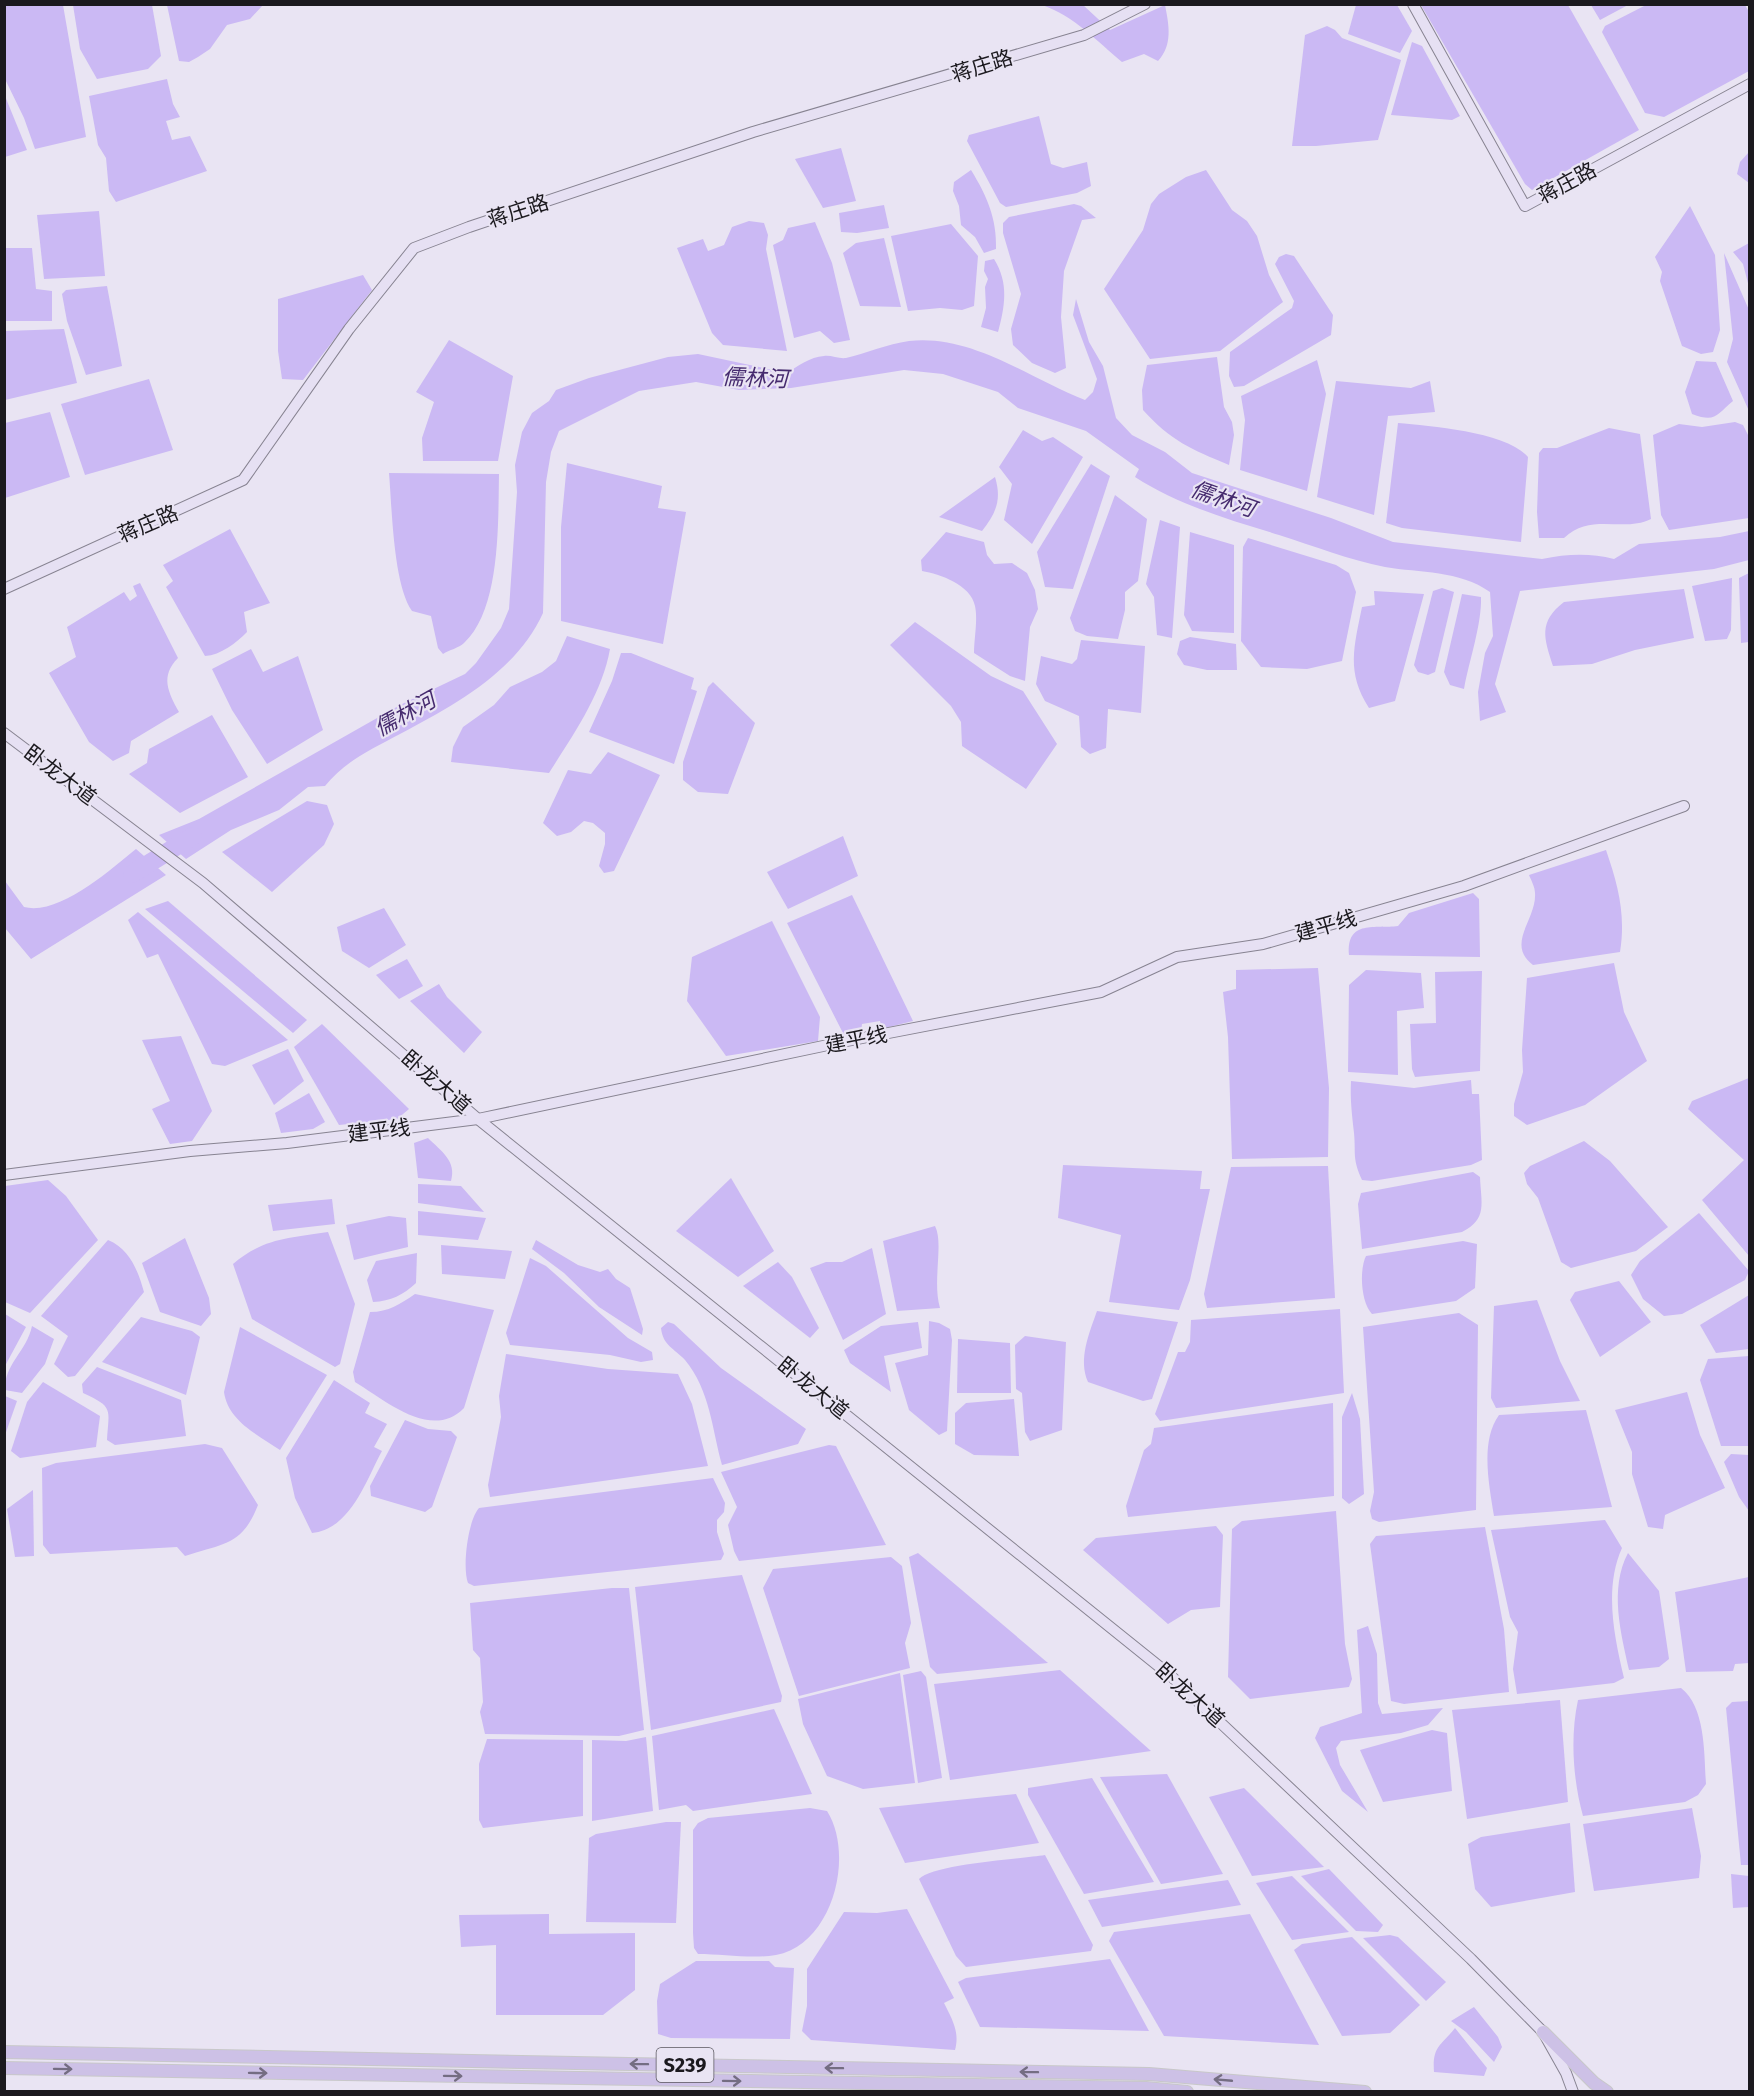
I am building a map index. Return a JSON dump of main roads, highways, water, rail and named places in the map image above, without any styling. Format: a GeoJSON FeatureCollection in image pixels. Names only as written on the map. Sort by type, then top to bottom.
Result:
{"type":"FeatureCollection","features":[{"type":"Feature","properties":{"kind":"main road"},"geometry":{"type":"LineString","coordinates":[[1543,2032],[1594,2083],[1607,2091]]}},
{"type":"Feature","properties":{"kind":"main road","name":"S239"},"geometry":{"type":"LineString","coordinates":[[4,2052],[1149,2074],[1365,2091]]}},
{"type":"Feature","properties":{"kind":"main road","name":"S239"},"geometry":{"type":"LineString","coordinates":[[4,2068],[1146,2088],[1187,2091]]}},
{"type":"Feature","properties":{"kind":"water"},"geometry":{"type":"Polygon","coordinates":[[[5,4],[63,5],[86,137],[35,149],[24,118],[5,79],[5,4]]]}},
{"type":"Feature","properties":{"kind":"water"},"geometry":{"type":"Polygon","coordinates":[[[167,4],[263,5],[250,19],[227,25],[210,49],[189,62],[179,61],[167,4]]]}},
{"type":"Feature","properties":{"kind":"water"},"geometry":{"type":"Polygon","coordinates":[[[73,5],[152,5],[161,56],[148,69],[97,79],[80,49],[73,5]]]}},
{"type":"Feature","properties":{"kind":"water"},"geometry":{"type":"Polygon","coordinates":[[[1042,5],[1083,5],[1110,30],[1165,5],[1168,42],[1158,61],[1144,54],[1122,62],[1075,22],[1042,5]]]}},
{"type":"Feature","properties":{"kind":"water"},"geometry":{"type":"Polygon","coordinates":[[[1356,5],[1397,5],[1412,31],[1400,53],[1348,34],[1356,5]]]}},
{"type":"Feature","properties":{"kind":"water"},"geometry":{"type":"Polygon","coordinates":[[[1421,5],[1568,5],[1639,130],[1532,190],[1525,184],[1421,5]]]}},
{"type":"Feature","properties":{"kind":"water"},"geometry":{"type":"Polygon","coordinates":[[[1591,5],[1628,5],[1600,20],[1591,5]]]}},
{"type":"Feature","properties":{"kind":"water"},"geometry":{"type":"Polygon","coordinates":[[[1646,5],[1745,5],[1749,12],[1749,71],[1664,117],[1645,113],[1602,32],[1605,26],[1646,5]]]}},
{"type":"Feature","properties":{"kind":"water"},"geometry":{"type":"Polygon","coordinates":[[[1327,26],[1335,30],[1342,38],[1401,60],[1378,140],[1292,146],[1305,35],[1327,26]]]}},
{"type":"Feature","properties":{"kind":"water"},"geometry":{"type":"Polygon","coordinates":[[[1412,42],[1422,46],[1460,116],[1452,120],[1391,115],[1412,42]]]}},
{"type":"Feature","properties":{"kind":"water"},"geometry":{"type":"Polygon","coordinates":[[[167,79],[173,104],[180,117],[166,121],[172,140],[190,136],[207,171],[116,202],[109,191],[106,158],[98,145],[89,96],[167,79]]]}},
{"type":"Feature","properties":{"kind":"water"},"geometry":{"type":"Polygon","coordinates":[[[5,96],[27,150],[4,157],[5,96]]]}},
{"type":"Feature","properties":{"kind":"water"},"geometry":{"type":"Polygon","coordinates":[[[1039,116],[1051,164],[1063,168],[1087,162],[1091,186],[1077,193],[1006,207],[1000,203],[967,141],[969,135],[1039,116]]]}},
{"type":"Feature","properties":{"kind":"water"},"geometry":{"type":"Polygon","coordinates":[[[841,148],[856,201],[823,208],[795,159],[841,148]]]}},
{"type":"Feature","properties":{"kind":"water"},"geometry":{"type":"Polygon","coordinates":[[[1749,152],[1749,183],[1737,174],[1740,162],[1749,152]]]}},
{"type":"Feature","properties":{"kind":"water"},"geometry":{"type":"Polygon","coordinates":[[[971,170],[982,189],[995,228],[996,249],[984,253],[975,237],[961,225],[959,206],[953,191],[954,182],[971,170]]]}},
{"type":"Feature","properties":{"kind":"water"},"geometry":{"type":"Polygon","coordinates":[[[1206,170],[1232,210],[1247,221],[1257,236],[1269,275],[1283,302],[1220,351],[1150,359],[1104,289],[1143,230],[1151,204],[1159,194],[1186,177],[1206,170]]]}},
{"type":"Feature","properties":{"kind":"water"},"geometry":{"type":"Polygon","coordinates":[[[1074,204],[1081,206],[1096,218],[1082,220],[1064,271],[1061,317],[1066,368],[1055,373],[1032,363],[1013,345],[1011,329],[1021,294],[1003,233],[1003,223],[1009,217],[1074,204]]]}},
{"type":"Feature","properties":{"kind":"water"},"geometry":{"type":"Polygon","coordinates":[[[884,205],[889,228],[857,233],[841,232],[839,213],[884,205]]]}},
{"type":"Feature","properties":{"kind":"water"},"geometry":{"type":"Polygon","coordinates":[[[1690,206],[1715,255],[1720,330],[1713,352],[1701,354],[1682,346],[1660,281],[1662,272],[1655,257],[1690,206]]]}},
{"type":"Feature","properties":{"kind":"water"},"geometry":{"type":"Polygon","coordinates":[[[99,211],[105,276],[44,279],[37,215],[99,211]]]}},
{"type":"Feature","properties":{"kind":"water"},"geometry":{"type":"Polygon","coordinates":[[[749,221],[764,223],[768,235],[766,249],[787,351],[723,345],[712,333],[677,248],[703,239],[708,251],[724,245],[732,227],[749,221]]]}},
{"type":"Feature","properties":{"kind":"water"},"geometry":{"type":"Polygon","coordinates":[[[815,222],[832,263],[850,340],[834,343],[820,331],[794,338],[773,245],[783,240],[788,228],[815,222]]]}},
{"type":"Feature","properties":{"kind":"water"},"geometry":{"type":"Polygon","coordinates":[[[951,224],[978,256],[974,306],[962,310],[940,308],[908,311],[891,236],[951,224]]]}},
{"type":"Feature","properties":{"kind":"water"},"geometry":{"type":"Polygon","coordinates":[[[884,238],[901,307],[860,306],[843,253],[856,243],[884,238]]]}},
{"type":"Feature","properties":{"kind":"water"},"geometry":{"type":"Polygon","coordinates":[[[1749,243],[1750,287],[1743,264],[1733,252],[1749,243]]]}},
{"type":"Feature","properties":{"kind":"water"},"geometry":{"type":"Polygon","coordinates":[[[5,248],[32,248],[36,289],[52,291],[52,321],[5,321],[5,248]]]}},
{"type":"Feature","properties":{"kind":"water"},"geometry":{"type":"Polygon","coordinates":[[[1724,253],[1749,310],[1749,411],[1727,362],[1733,339],[1724,253]]]}},
{"type":"Feature","properties":{"kind":"water"},"geometry":{"type":"Polygon","coordinates":[[[1286,254],[1294,256],[1333,315],[1331,335],[1244,386],[1234,387],[1229,376],[1230,352],[1292,308],[1294,301],[1275,264],[1279,257],[1286,254]]]}},
{"type":"Feature","properties":{"kind":"water"},"geometry":{"type":"Polygon","coordinates":[[[994,259],[1004,286],[998,332],[981,327],[986,308],[985,287],[988,279],[984,271],[985,261],[994,259]]]}},
{"type":"Feature","properties":{"kind":"water"},"geometry":{"type":"Polygon","coordinates":[[[363,275],[372,290],[303,380],[282,379],[278,351],[278,299],[363,275]]]}},
{"type":"Feature","properties":{"kind":"water"},"geometry":{"type":"Polygon","coordinates":[[[107,286],[122,366],[86,375],[67,321],[62,294],[66,290],[107,286]]]}},
{"type":"Feature","properties":{"kind":"water"},"geometry":{"type":"Polygon","coordinates":[[[1076,299],[1089,342],[1103,366],[1116,418],[1132,435],[1165,452],[1192,473],[1331,518],[1393,542],[1542,559],[1578,555],[1614,559],[1639,544],[1720,537],[1749,531],[1749,560],[1714,569],[1520,591],[1495,684],[1506,712],[1480,721],[1478,692],[1485,653],[1493,636],[1490,592],[1452,576],[1358,561],[1187,504],[1135,477],[1139,469],[1086,431],[1018,408],[998,392],[943,374],[904,370],[791,388],[739,390],[696,382],[639,391],[559,431],[551,452],[546,482],[543,613],[517,653],[500,670],[462,699],[360,756],[341,769],[325,786],[308,787],[279,810],[231,830],[186,859],[159,835],[199,819],[400,705],[465,674],[476,663],[501,628],[509,609],[517,492],[515,465],[522,432],[532,413],[549,401],[556,390],[589,378],[668,357],[698,354],[787,373],[814,358],[827,356],[846,358],[901,342],[932,341],[955,344],[978,351],[1085,400],[1093,392],[1097,379],[1073,315],[1076,299]]]}},
{"type":"Feature","properties":{"kind":"water"},"geometry":{"type":"Polygon","coordinates":[[[64,329],[77,383],[5,400],[5,331],[64,329]]]}},
{"type":"Feature","properties":{"kind":"water"},"geometry":{"type":"Polygon","coordinates":[[[449,340],[513,376],[498,461],[423,461],[422,438],[434,402],[416,392],[449,340]]]}},
{"type":"Feature","properties":{"kind":"water"},"geometry":{"type":"Polygon","coordinates":[[[1217,357],[1224,407],[1232,422],[1234,435],[1229,465],[1172,437],[1143,410],[1142,390],[1147,365],[1217,357]]]}},
{"type":"Feature","properties":{"kind":"water"},"geometry":{"type":"Polygon","coordinates":[[[1317,360],[1326,394],[1307,491],[1240,470],[1245,420],[1241,396],[1317,360]]]}},
{"type":"Feature","properties":{"kind":"water"},"geometry":{"type":"Polygon","coordinates":[[[1696,361],[1716,362],[1733,401],[1711,418],[1692,414],[1685,392],[1696,361]]]}},
{"type":"Feature","properties":{"kind":"water"},"geometry":{"type":"Polygon","coordinates":[[[149,379],[173,450],[85,475],[61,404],[149,379]]]}},
{"type":"Feature","properties":{"kind":"water"},"geometry":{"type":"Polygon","coordinates":[[[1336,381],[1411,388],[1430,381],[1435,412],[1388,416],[1374,515],[1317,497],[1336,381]]]}},
{"type":"Feature","properties":{"kind":"water"},"geometry":{"type":"Polygon","coordinates":[[[50,412],[70,477],[5,498],[5,423],[50,412]]]}},
{"type":"Feature","properties":{"kind":"water"},"geometry":{"type":"Polygon","coordinates":[[[1735,422],[1743,425],[1749,437],[1749,518],[1669,530],[1661,515],[1653,435],[1679,424],[1702,427],[1735,422]]]}},
{"type":"Feature","properties":{"kind":"water"},"geometry":{"type":"Polygon","coordinates":[[[1398,423],[1448,428],[1486,436],[1518,448],[1528,457],[1521,542],[1402,528],[1386,523],[1398,423]]]}},
{"type":"Feature","properties":{"kind":"water"},"geometry":{"type":"Polygon","coordinates":[[[1609,428],[1640,434],[1651,519],[1629,524],[1596,524],[1574,530],[1564,538],[1539,538],[1537,512],[1539,453],[1543,448],[1557,448],[1609,428]]]}},
{"type":"Feature","properties":{"kind":"water"},"geometry":{"type":"Polygon","coordinates":[[[1023,430],[1042,441],[1053,437],[1083,457],[1032,544],[1004,520],[1012,484],[999,467],[1023,430]]]}},
{"type":"Feature","properties":{"kind":"water"},"geometry":{"type":"Polygon","coordinates":[[[567,463],[662,486],[658,508],[686,512],[663,644],[561,621],[561,527],[567,463]]]}},
{"type":"Feature","properties":{"kind":"water"},"geometry":{"type":"Polygon","coordinates":[[[1091,464],[1110,476],[1073,589],[1045,587],[1037,552],[1091,464]]]}},
{"type":"Feature","properties":{"kind":"water"},"geometry":{"type":"Polygon","coordinates":[[[389,473],[499,474],[495,563],[485,609],[476,628],[464,643],[443,654],[438,648],[431,616],[412,611],[401,583],[394,545],[389,473]]]}},
{"type":"Feature","properties":{"kind":"water"},"geometry":{"type":"Polygon","coordinates":[[[995,477],[998,499],[991,518],[982,531],[939,517],[995,477]]]}},
{"type":"Feature","properties":{"kind":"water"},"geometry":{"type":"Polygon","coordinates":[[[1115,495],[1147,519],[1138,581],[1125,592],[1125,610],[1118,639],[1087,636],[1075,631],[1070,618],[1115,495]]]}},
{"type":"Feature","properties":{"kind":"water"},"geometry":{"type":"Polygon","coordinates":[[[1160,520],[1180,527],[1172,638],[1157,635],[1154,597],[1146,584],[1160,520]]]}},
{"type":"Feature","properties":{"kind":"water"},"geometry":{"type":"Polygon","coordinates":[[[230,529],[270,603],[244,612],[247,632],[222,651],[205,656],[166,587],[173,581],[163,565],[230,529]]]}},
{"type":"Feature","properties":{"kind":"water"},"geometry":{"type":"Polygon","coordinates":[[[946,532],[984,542],[987,555],[994,564],[1012,563],[1027,573],[1035,590],[1038,609],[1030,627],[1025,681],[1010,676],[974,653],[976,611],[968,592],[946,578],[922,571],[921,560],[946,532]]]}},
{"type":"Feature","properties":{"kind":"water"},"geometry":{"type":"Polygon","coordinates":[[[1190,532],[1234,545],[1234,633],[1192,631],[1184,615],[1190,532]]]}},
{"type":"Feature","properties":{"kind":"water"},"geometry":{"type":"Polygon","coordinates":[[[1248,538],[1336,565],[1349,573],[1356,592],[1342,661],[1307,669],[1261,667],[1241,641],[1243,547],[1248,538]]]}},
{"type":"Feature","properties":{"kind":"water"},"geometry":{"type":"Polygon","coordinates":[[[1749,573],[1749,642],[1741,643],[1739,578],[1749,573]]]}},
{"type":"Feature","properties":{"kind":"water"},"geometry":{"type":"Polygon","coordinates":[[[1732,578],[1731,630],[1727,639],[1705,641],[1692,586],[1732,578]]]}},
{"type":"Feature","properties":{"kind":"water"},"geometry":{"type":"Polygon","coordinates":[[[140,583],[178,658],[169,671],[168,684],[179,712],[131,741],[129,753],[113,761],[89,742],[49,673],[76,657],[67,627],[124,592],[130,601],[137,596],[133,586],[140,583]]]}},
{"type":"Feature","properties":{"kind":"water"},"geometry":{"type":"Polygon","coordinates":[[[1442,588],[1454,592],[1435,672],[1428,675],[1418,672],[1414,665],[1433,591],[1442,588]]]}},
{"type":"Feature","properties":{"kind":"water"},"geometry":{"type":"Polygon","coordinates":[[[1684,589],[1694,638],[1635,650],[1592,664],[1553,666],[1545,631],[1550,616],[1564,602],[1684,589]]]}},
{"type":"Feature","properties":{"kind":"water"},"geometry":{"type":"Polygon","coordinates":[[[1374,591],[1424,594],[1395,701],[1369,708],[1357,683],[1354,659],[1362,607],[1375,605],[1374,591]]]}},
{"type":"Feature","properties":{"kind":"water"},"geometry":{"type":"Polygon","coordinates":[[[1462,594],[1481,597],[1477,631],[1464,689],[1450,685],[1444,672],[1462,594]]]}},
{"type":"Feature","properties":{"kind":"water"},"geometry":{"type":"Polygon","coordinates":[[[915,622],[991,676],[1023,691],[1057,744],[1026,789],[962,746],[961,722],[951,706],[890,645],[915,622]]]}},
{"type":"Feature","properties":{"kind":"water"},"geometry":{"type":"Polygon","coordinates":[[[567,636],[610,649],[594,698],[549,773],[451,762],[453,747],[463,727],[494,705],[510,687],[542,672],[556,661],[567,636]]]}},
{"type":"Feature","properties":{"kind":"water"},"geometry":{"type":"Polygon","coordinates":[[[1190,637],[1236,644],[1237,670],[1207,670],[1184,665],[1177,654],[1180,641],[1190,637]]]}},
{"type":"Feature","properties":{"kind":"water"},"geometry":{"type":"Polygon","coordinates":[[[1081,640],[1145,646],[1141,713],[1108,709],[1106,748],[1090,754],[1081,747],[1079,716],[1045,701],[1036,684],[1041,656],[1072,664],[1077,659],[1081,640]]]}},
{"type":"Feature","properties":{"kind":"water"},"geometry":{"type":"Polygon","coordinates":[[[251,649],[263,672],[298,656],[323,730],[267,764],[232,710],[212,669],[251,649]]]}},
{"type":"Feature","properties":{"kind":"water"},"geometry":{"type":"Polygon","coordinates":[[[621,653],[631,653],[694,678],[691,689],[697,691],[674,764],[589,732],[612,681],[621,653]]]}},
{"type":"Feature","properties":{"kind":"water"},"geometry":{"type":"Polygon","coordinates":[[[713,682],[755,723],[728,794],[698,792],[683,780],[683,762],[708,687],[713,682]]]}},
{"type":"Feature","properties":{"kind":"water"},"geometry":{"type":"Polygon","coordinates":[[[212,715],[248,777],[180,813],[129,774],[147,763],[149,749],[212,715]]]}},
{"type":"Feature","properties":{"kind":"water"},"geometry":{"type":"Polygon","coordinates":[[[608,752],[660,775],[614,871],[604,873],[599,866],[605,844],[605,833],[593,823],[584,821],[571,832],[557,836],[543,823],[568,770],[591,774],[608,752]]]}},
{"type":"Feature","properties":{"kind":"water"},"geometry":{"type":"Polygon","coordinates":[[[307,801],[327,805],[334,824],[324,845],[272,892],[222,852],[307,801]]]}},
{"type":"Feature","properties":{"kind":"water"},"geometry":{"type":"Polygon","coordinates":[[[843,836],[858,876],[788,909],[767,872],[843,836]]]}},
{"type":"Feature","properties":{"kind":"water"},"geometry":{"type":"Polygon","coordinates":[[[136,849],[166,875],[31,959],[5,928],[5,881],[24,907],[38,908],[53,905],[98,879],[136,849]]]}},
{"type":"Feature","properties":{"kind":"water"},"geometry":{"type":"Polygon","coordinates":[[[1606,850],[1620,900],[1622,938],[1620,952],[1533,965],[1525,957],[1522,949],[1524,931],[1534,903],[1535,891],[1529,875],[1606,850]]]}},
{"type":"Feature","properties":{"kind":"water"},"geometry":{"type":"Polygon","coordinates":[[[1473,893],[1479,899],[1480,957],[1349,955],[1349,944],[1357,931],[1372,927],[1398,926],[1409,913],[1473,893]]]}},
{"type":"Feature","properties":{"kind":"water"},"geometry":{"type":"Polygon","coordinates":[[[852,895],[913,1021],[881,1029],[880,1021],[862,1024],[861,1032],[844,1035],[787,923],[852,895]]]}},
{"type":"Feature","properties":{"kind":"water"},"geometry":{"type":"Polygon","coordinates":[[[168,901],[307,1020],[293,1033],[145,909],[168,901]]]}},
{"type":"Feature","properties":{"kind":"water"},"geometry":{"type":"Polygon","coordinates":[[[384,908],[406,945],[369,968],[342,951],[337,927],[384,908]]]}},
{"type":"Feature","properties":{"kind":"water"},"geometry":{"type":"Polygon","coordinates":[[[138,912],[288,1040],[225,1066],[212,1064],[158,954],[147,958],[128,920],[138,912]]]}},
{"type":"Feature","properties":{"kind":"water"},"geometry":{"type":"Polygon","coordinates":[[[772,921],[820,1017],[818,1041],[726,1056],[687,1001],[692,957],[772,921]]]}},
{"type":"Feature","properties":{"kind":"water"},"geometry":{"type":"Polygon","coordinates":[[[407,959],[423,986],[399,999],[376,975],[407,959]]]}},
{"type":"Feature","properties":{"kind":"water"},"geometry":{"type":"Polygon","coordinates":[[[1614,963],[1624,1012],[1647,1061],[1585,1105],[1527,1125],[1514,1116],[1514,1104],[1523,1072],[1522,1050],[1527,978],[1614,963]]]}},
{"type":"Feature","properties":{"kind":"water"},"geometry":{"type":"Polygon","coordinates":[[[1318,968],[1329,1088],[1328,1157],[1232,1159],[1228,1037],[1223,992],[1236,989],[1236,970],[1318,968]]]}},
{"type":"Feature","properties":{"kind":"water"},"geometry":{"type":"Polygon","coordinates":[[[1366,970],[1421,973],[1424,1008],[1397,1011],[1398,1075],[1348,1072],[1349,985],[1366,970]]]}},
{"type":"Feature","properties":{"kind":"water"},"geometry":{"type":"Polygon","coordinates":[[[1482,971],[1480,1071],[1415,1077],[1412,1069],[1410,1024],[1436,1023],[1435,972],[1482,971]]]}},
{"type":"Feature","properties":{"kind":"water"},"geometry":{"type":"Polygon","coordinates":[[[439,984],[447,997],[482,1032],[464,1053],[410,1001],[439,984]]]}},
{"type":"Feature","properties":{"kind":"water"},"geometry":{"type":"Polygon","coordinates":[[[322,1024],[409,1109],[397,1119],[339,1125],[294,1047],[322,1024]]]}},
{"type":"Feature","properties":{"kind":"water"},"geometry":{"type":"Polygon","coordinates":[[[181,1036],[212,1111],[192,1141],[170,1144],[152,1109],[170,1101],[142,1040],[181,1036]]]}},
{"type":"Feature","properties":{"kind":"water"},"geometry":{"type":"Polygon","coordinates":[[[288,1049],[304,1081],[274,1105],[252,1065],[288,1049]]]}},
{"type":"Feature","properties":{"kind":"water"},"geometry":{"type":"Polygon","coordinates":[[[1749,1078],[1749,1256],[1702,1200],[1744,1160],[1688,1109],[1692,1101],[1749,1078]]]}},
{"type":"Feature","properties":{"kind":"water"},"geometry":{"type":"Polygon","coordinates":[[[1471,1080],[1472,1094],[1479,1094],[1482,1160],[1471,1165],[1372,1181],[1362,1180],[1355,1156],[1351,1081],[1414,1088],[1471,1080]]]}},
{"type":"Feature","properties":{"kind":"water"},"geometry":{"type":"Polygon","coordinates":[[[309,1093],[325,1122],[313,1129],[281,1133],[275,1113],[309,1093]]]}},
{"type":"Feature","properties":{"kind":"water"},"geometry":{"type":"Polygon","coordinates":[[[428,1138],[450,1162],[451,1181],[418,1178],[414,1143],[428,1138]]]}},
{"type":"Feature","properties":{"kind":"water"},"geometry":{"type":"Polygon","coordinates":[[[1584,1141],[1610,1161],[1668,1227],[1636,1251],[1571,1268],[1561,1262],[1538,1198],[1527,1184],[1524,1173],[1530,1166],[1584,1141]]]}},
{"type":"Feature","properties":{"kind":"water"},"geometry":{"type":"Polygon","coordinates":[[[1063,1165],[1202,1171],[1200,1189],[1210,1189],[1190,1280],[1179,1310],[1109,1302],[1121,1235],[1058,1218],[1063,1165]]]}},
{"type":"Feature","properties":{"kind":"water"},"geometry":{"type":"Polygon","coordinates":[[[1328,1166],[1335,1298],[1207,1308],[1204,1294],[1231,1167],[1328,1166]]]}},
{"type":"Feature","properties":{"kind":"water"},"geometry":{"type":"Polygon","coordinates":[[[1473,1172],[1480,1177],[1482,1202],[1479,1216],[1470,1227],[1462,1232],[1362,1249],[1358,1204],[1361,1193],[1473,1172]]]}},
{"type":"Feature","properties":{"kind":"water"},"geometry":{"type":"Polygon","coordinates":[[[731,1178],[774,1251],[738,1277],[676,1231],[731,1178]]]}},
{"type":"Feature","properties":{"kind":"water"},"geometry":{"type":"Polygon","coordinates":[[[48,1180],[66,1196],[98,1240],[30,1313],[5,1302],[5,1186],[48,1180]]]}},
{"type":"Feature","properties":{"kind":"water"},"geometry":{"type":"Polygon","coordinates":[[[418,1184],[461,1186],[484,1212],[418,1203],[418,1184]]]}},
{"type":"Feature","properties":{"kind":"water"},"geometry":{"type":"Polygon","coordinates":[[[332,1199],[335,1224],[273,1231],[268,1205],[332,1199]]]}},
{"type":"Feature","properties":{"kind":"water"},"geometry":{"type":"Polygon","coordinates":[[[418,1211],[486,1218],[478,1240],[418,1235],[418,1211]]]}},
{"type":"Feature","properties":{"kind":"water"},"geometry":{"type":"Polygon","coordinates":[[[1699,1213],[1749,1271],[1745,1280],[1682,1314],[1664,1316],[1643,1299],[1631,1275],[1640,1261],[1699,1213]]]}},
{"type":"Feature","properties":{"kind":"water"},"geometry":{"type":"Polygon","coordinates":[[[389,1216],[406,1218],[408,1247],[354,1260],[346,1225],[389,1216]]]}},
{"type":"Feature","properties":{"kind":"water"},"geometry":{"type":"Polygon","coordinates":[[[935,1226],[938,1242],[937,1286],[940,1308],[897,1311],[883,1241],[935,1226]]]}},
{"type":"Feature","properties":{"kind":"water"},"geometry":{"type":"Polygon","coordinates":[[[328,1232],[355,1304],[340,1364],[335,1367],[252,1319],[233,1264],[244,1255],[266,1244],[328,1232]]]}},
{"type":"Feature","properties":{"kind":"water"},"geometry":{"type":"Polygon","coordinates":[[[185,1238],[209,1298],[211,1314],[201,1326],[160,1312],[142,1263],[185,1238]]]}},
{"type":"Feature","properties":{"kind":"water"},"geometry":{"type":"Polygon","coordinates":[[[108,1240],[122,1249],[132,1261],[144,1292],[75,1376],[68,1377],[54,1364],[68,1336],[41,1316],[108,1240]]]}},
{"type":"Feature","properties":{"kind":"water"},"geometry":{"type":"Polygon","coordinates":[[[536,1240],[578,1265],[600,1272],[608,1269],[616,1279],[630,1288],[643,1329],[642,1335],[599,1307],[564,1273],[532,1249],[536,1240]]]}},
{"type":"Feature","properties":{"kind":"water"},"geometry":{"type":"Polygon","coordinates":[[[1463,1241],[1477,1244],[1475,1288],[1456,1301],[1372,1314],[1368,1309],[1362,1286],[1362,1269],[1366,1256],[1463,1241]]]}},
{"type":"Feature","properties":{"kind":"water"},"geometry":{"type":"Polygon","coordinates":[[[441,1245],[512,1251],[505,1279],[442,1274],[441,1245]]]}},
{"type":"Feature","properties":{"kind":"water"},"geometry":{"type":"Polygon","coordinates":[[[872,1248],[886,1314],[843,1340],[810,1268],[826,1262],[842,1262],[872,1248]]]}},
{"type":"Feature","properties":{"kind":"water"},"geometry":{"type":"Polygon","coordinates":[[[417,1253],[416,1283],[396,1297],[373,1302],[367,1280],[376,1261],[417,1253]]]}},
{"type":"Feature","properties":{"kind":"water"},"geometry":{"type":"Polygon","coordinates":[[[530,1258],[546,1266],[628,1338],[652,1352],[653,1360],[641,1362],[610,1355],[510,1345],[506,1333],[530,1258]]]}},
{"type":"Feature","properties":{"kind":"water"},"geometry":{"type":"Polygon","coordinates":[[[778,1262],[792,1277],[819,1328],[810,1338],[743,1286],[778,1262]]]}},
{"type":"Feature","properties":{"kind":"water"},"geometry":{"type":"Polygon","coordinates":[[[1619,1281],[1651,1322],[1600,1357],[1570,1300],[1575,1292],[1619,1281]]]}},
{"type":"Feature","properties":{"kind":"water"},"geometry":{"type":"Polygon","coordinates":[[[415,1294],[494,1310],[464,1408],[451,1417],[438,1421],[424,1419],[395,1407],[355,1382],[353,1372],[370,1312],[389,1309],[415,1294]]]}},
{"type":"Feature","properties":{"kind":"water"},"geometry":{"type":"Polygon","coordinates":[[[1749,1295],[1749,1349],[1716,1353],[1700,1325],[1749,1295]]]}},
{"type":"Feature","properties":{"kind":"water"},"geometry":{"type":"Polygon","coordinates":[[[1537,1300],[1560,1361],[1580,1401],[1496,1408],[1491,1398],[1494,1306],[1537,1300]]]}},
{"type":"Feature","properties":{"kind":"water"},"geometry":{"type":"Polygon","coordinates":[[[1340,1309],[1344,1393],[1160,1421],[1155,1414],[1178,1352],[1185,1352],[1190,1342],[1191,1320],[1340,1309]]]}},
{"type":"Feature","properties":{"kind":"water"},"geometry":{"type":"Polygon","coordinates":[[[1097,1311],[1178,1322],[1152,1399],[1143,1401],[1088,1382],[1084,1355],[1097,1311]]]}},
{"type":"Feature","properties":{"kind":"water"},"geometry":{"type":"Polygon","coordinates":[[[1459,1313],[1478,1325],[1476,1510],[1379,1522],[1372,1519],[1370,1511],[1374,1492],[1363,1327],[1459,1313]]]}},
{"type":"Feature","properties":{"kind":"water"},"geometry":{"type":"Polygon","coordinates":[[[5,1314],[26,1327],[5,1366],[5,1314]]]}},
{"type":"Feature","properties":{"kind":"water"},"geometry":{"type":"Polygon","coordinates":[[[141,1317],[192,1331],[200,1337],[186,1395],[102,1362],[141,1317]]]}},
{"type":"Feature","properties":{"kind":"water"},"geometry":{"type":"Polygon","coordinates":[[[929,1321],[950,1329],[952,1340],[947,1431],[939,1435],[909,1410],[895,1363],[928,1355],[929,1321]]]}},
{"type":"Feature","properties":{"kind":"water"},"geometry":{"type":"Polygon","coordinates":[[[668,1322],[674,1324],[721,1368],[806,1429],[798,1444],[722,1465],[709,1410],[700,1384],[685,1360],[667,1343],[662,1334],[661,1328],[668,1322]]]}},
{"type":"Feature","properties":{"kind":"water"},"geometry":{"type":"Polygon","coordinates":[[[918,1322],[922,1348],[884,1356],[891,1392],[850,1363],[844,1350],[881,1326],[918,1322]]]}},
{"type":"Feature","properties":{"kind":"water"},"geometry":{"type":"Polygon","coordinates":[[[32,1326],[54,1339],[45,1364],[22,1393],[5,1390],[8,1373],[26,1343],[32,1326]]]}},
{"type":"Feature","properties":{"kind":"water"},"geometry":{"type":"Polygon","coordinates":[[[240,1327],[327,1375],[280,1450],[245,1426],[231,1411],[227,1402],[224,1392],[240,1327]]]}},
{"type":"Feature","properties":{"kind":"water"},"geometry":{"type":"Polygon","coordinates":[[[1025,1336],[1066,1342],[1062,1430],[1030,1441],[1025,1432],[1022,1393],[1016,1389],[1015,1345],[1025,1336]]]}},
{"type":"Feature","properties":{"kind":"water"},"geometry":{"type":"Polygon","coordinates":[[[958,1339],[1010,1343],[1011,1393],[957,1393],[958,1339]]]}},
{"type":"Feature","properties":{"kind":"water"},"geometry":{"type":"Polygon","coordinates":[[[506,1354],[608,1369],[678,1374],[692,1404],[708,1466],[490,1497],[488,1485],[501,1417],[499,1396],[506,1354]]]}},
{"type":"Feature","properties":{"kind":"water"},"geometry":{"type":"Polygon","coordinates":[[[1749,1356],[1749,1446],[1721,1446],[1700,1380],[1708,1359],[1749,1356]]]}},
{"type":"Feature","properties":{"kind":"water"},"geometry":{"type":"Polygon","coordinates":[[[97,1367],[181,1400],[186,1436],[115,1445],[107,1440],[108,1415],[105,1406],[83,1393],[82,1384],[97,1367]]]}},
{"type":"Feature","properties":{"kind":"water"},"geometry":{"type":"Polygon","coordinates":[[[334,1380],[370,1403],[365,1413],[387,1424],[374,1447],[382,1451],[356,1501],[337,1523],[326,1530],[312,1533],[295,1498],[286,1458],[334,1380]]]}},
{"type":"Feature","properties":{"kind":"water"},"geometry":{"type":"Polygon","coordinates":[[[43,1382],[100,1416],[96,1447],[20,1458],[11,1451],[27,1402],[43,1382]]]}},
{"type":"Feature","properties":{"kind":"water"},"geometry":{"type":"Polygon","coordinates":[[[1687,1392],[1700,1435],[1725,1488],[1665,1515],[1663,1529],[1648,1527],[1632,1474],[1632,1452],[1615,1410],[1687,1392]]]}},
{"type":"Feature","properties":{"kind":"water"},"geometry":{"type":"Polygon","coordinates":[[[1352,1393],[1360,1419],[1364,1494],[1349,1504],[1342,1498],[1342,1417],[1352,1393]]]}},
{"type":"Feature","properties":{"kind":"water"},"geometry":{"type":"Polygon","coordinates":[[[5,1396],[17,1401],[5,1435],[5,1396]]]}},
{"type":"Feature","properties":{"kind":"water"},"geometry":{"type":"Polygon","coordinates":[[[1014,1399],[1019,1456],[974,1455],[955,1444],[955,1413],[966,1403],[1014,1399]]]}},
{"type":"Feature","properties":{"kind":"water"},"geometry":{"type":"Polygon","coordinates":[[[1333,1403],[1334,1496],[1128,1517],[1126,1506],[1144,1450],[1151,1444],[1154,1428],[1333,1403]]]}},
{"type":"Feature","properties":{"kind":"water"},"geometry":{"type":"Polygon","coordinates":[[[1586,1410],[1612,1507],[1494,1516],[1488,1477],[1488,1450],[1493,1426],[1499,1415],[1586,1410]]]}},
{"type":"Feature","properties":{"kind":"water"},"geometry":{"type":"Polygon","coordinates":[[[405,1420],[428,1429],[451,1431],[457,1437],[432,1507],[425,1512],[371,1496],[370,1486],[405,1420]]]}},
{"type":"Feature","properties":{"kind":"water"},"geometry":{"type":"Polygon","coordinates":[[[205,1444],[222,1448],[258,1505],[245,1528],[230,1541],[185,1556],[177,1547],[50,1554],[43,1545],[42,1468],[56,1463],[205,1444]]]}},
{"type":"Feature","properties":{"kind":"water"},"geometry":{"type":"Polygon","coordinates":[[[829,1445],[836,1446],[886,1545],[739,1561],[734,1551],[728,1525],[737,1507],[721,1472],[829,1445]]]}},
{"type":"Feature","properties":{"kind":"water"},"geometry":{"type":"Polygon","coordinates":[[[1731,1454],[1749,1455],[1749,1511],[1739,1497],[1724,1462],[1731,1454]]]}},
{"type":"Feature","properties":{"kind":"water"},"geometry":{"type":"Polygon","coordinates":[[[713,1478],[725,1503],[724,1512],[717,1520],[717,1532],[724,1554],[721,1560],[474,1586],[468,1583],[466,1576],[467,1544],[475,1514],[479,1508],[713,1478]]]}},
{"type":"Feature","properties":{"kind":"water"},"geometry":{"type":"Polygon","coordinates":[[[33,1490],[34,1556],[15,1557],[7,1509],[33,1490]]]}},
{"type":"Feature","properties":{"kind":"water"},"geometry":{"type":"Polygon","coordinates":[[[1336,1511],[1345,1644],[1352,1679],[1349,1687],[1250,1699],[1228,1677],[1232,1529],[1242,1521],[1336,1511]]]}},
{"type":"Feature","properties":{"kind":"water"},"geometry":{"type":"Polygon","coordinates":[[[1605,1520],[1622,1548],[1613,1579],[1612,1612],[1624,1678],[1614,1683],[1517,1694],[1513,1669],[1518,1632],[1510,1617],[1491,1530],[1605,1520]]]}},
{"type":"Feature","properties":{"kind":"water"},"geometry":{"type":"Polygon","coordinates":[[[1216,1526],[1223,1535],[1220,1607],[1191,1610],[1168,1624],[1083,1550],[1096,1538],[1216,1526]]]}},
{"type":"Feature","properties":{"kind":"water"},"geometry":{"type":"Polygon","coordinates":[[[1485,1527],[1504,1629],[1509,1692],[1404,1704],[1391,1701],[1370,1544],[1376,1536],[1485,1527]]]}},
{"type":"Feature","properties":{"kind":"water"},"geometry":{"type":"Polygon","coordinates":[[[918,1553],[1048,1663],[937,1674],[930,1667],[909,1557],[918,1553]]]}},
{"type":"Feature","properties":{"kind":"water"},"geometry":{"type":"Polygon","coordinates":[[[1628,1553],[1659,1591],[1669,1659],[1659,1667],[1629,1670],[1618,1611],[1619,1581],[1628,1553]]]}},
{"type":"Feature","properties":{"kind":"water"},"geometry":{"type":"Polygon","coordinates":[[[891,1557],[902,1566],[911,1623],[905,1643],[910,1668],[799,1696],[763,1588],[773,1569],[891,1557]]]}},
{"type":"Feature","properties":{"kind":"water"},"geometry":{"type":"Polygon","coordinates":[[[742,1575],[782,1696],[781,1702],[651,1730],[635,1587],[742,1575]]]}},
{"type":"Feature","properties":{"kind":"water"},"geometry":{"type":"Polygon","coordinates":[[[1749,1577],[1749,1663],[1735,1664],[1733,1671],[1686,1672],[1675,1592],[1749,1577]]]}},
{"type":"Feature","properties":{"kind":"water"},"geometry":{"type":"Polygon","coordinates":[[[629,1588],[644,1730],[619,1736],[485,1734],[480,1712],[483,1702],[480,1658],[473,1650],[470,1603],[629,1588]]]}},
{"type":"Feature","properties":{"kind":"water"},"geometry":{"type":"Polygon","coordinates":[[[1368,1626],[1377,1654],[1378,1703],[1382,1714],[1443,1708],[1428,1725],[1401,1733],[1341,1741],[1336,1748],[1340,1765],[1368,1812],[1342,1791],[1315,1738],[1320,1727],[1362,1713],[1357,1630],[1368,1626]]]}},
{"type":"Feature","properties":{"kind":"water"},"geometry":{"type":"Polygon","coordinates":[[[1060,1670],[1151,1751],[950,1780],[934,1684],[1060,1670]]]}},
{"type":"Feature","properties":{"kind":"water"},"geometry":{"type":"Polygon","coordinates":[[[921,1671],[926,1677],[942,1778],[918,1783],[903,1675],[921,1671]]]}},
{"type":"Feature","properties":{"kind":"water"},"geometry":{"type":"Polygon","coordinates":[[[900,1673],[915,1783],[863,1789],[827,1776],[803,1724],[798,1699],[900,1673]]]}},
{"type":"Feature","properties":{"kind":"water"},"geometry":{"type":"Polygon","coordinates":[[[1681,1688],[1695,1707],[1702,1732],[1706,1784],[1698,1795],[1685,1802],[1583,1816],[1574,1758],[1574,1729],[1578,1700],[1681,1688]]]}},
{"type":"Feature","properties":{"kind":"water"},"geometry":{"type":"Polygon","coordinates":[[[1560,1700],[1568,1802],[1467,1819],[1452,1710],[1560,1700]]]}},
{"type":"Feature","properties":{"kind":"water"},"geometry":{"type":"Polygon","coordinates":[[[1750,1701],[1749,1865],[1741,1865],[1726,1708],[1732,1702],[1750,1701]]]}},
{"type":"Feature","properties":{"kind":"water"},"geometry":{"type":"Polygon","coordinates":[[[774,1709],[812,1794],[693,1811],[686,1805],[659,1810],[652,1736],[774,1709]]]}},
{"type":"Feature","properties":{"kind":"water"},"geometry":{"type":"Polygon","coordinates":[[[1432,1730],[1447,1733],[1452,1791],[1383,1802],[1360,1750],[1432,1730]]]}},
{"type":"Feature","properties":{"kind":"water"},"geometry":{"type":"Polygon","coordinates":[[[646,1737],[653,1811],[592,1821],[592,1740],[626,1741],[646,1737]]]}},
{"type":"Feature","properties":{"kind":"water"},"geometry":{"type":"Polygon","coordinates":[[[487,1739],[583,1740],[583,1816],[483,1828],[479,1820],[479,1764],[487,1739]]]}},
{"type":"Feature","properties":{"kind":"water"},"geometry":{"type":"Polygon","coordinates":[[[1167,1774],[1223,1874],[1161,1884],[1100,1777],[1167,1774]]]}},
{"type":"Feature","properties":{"kind":"water"},"geometry":{"type":"Polygon","coordinates":[[[1092,1778],[1154,1882],[1084,1894],[1028,1795],[1028,1788],[1092,1778]]]}},
{"type":"Feature","properties":{"kind":"water"},"geometry":{"type":"Polygon","coordinates":[[[1244,1788],[1324,1867],[1252,1876],[1209,1797],[1244,1788]]]}},
{"type":"Feature","properties":{"kind":"water"},"geometry":{"type":"Polygon","coordinates":[[[1016,1794],[1039,1843],[905,1863],[879,1808],[1016,1794]]]}},
{"type":"Feature","properties":{"kind":"water"},"geometry":{"type":"Polygon","coordinates":[[[810,1808],[827,1811],[835,1829],[839,1851],[838,1873],[833,1895],[825,1916],[812,1934],[796,1947],[776,1955],[698,1954],[694,1948],[693,1933],[693,1830],[698,1823],[708,1818],[810,1808]]]}},
{"type":"Feature","properties":{"kind":"water"},"geometry":{"type":"Polygon","coordinates":[[[1692,1808],[1701,1856],[1699,1878],[1594,1891],[1583,1824],[1692,1808]]]}},
{"type":"Feature","properties":{"kind":"water"},"geometry":{"type":"Polygon","coordinates":[[[666,1822],[681,1822],[676,1923],[586,1922],[589,1838],[596,1834],[666,1822]]]}},
{"type":"Feature","properties":{"kind":"water"},"geometry":{"type":"Polygon","coordinates":[[[1570,1823],[1575,1892],[1491,1907],[1475,1889],[1468,1844],[1481,1837],[1570,1823]]]}},
{"type":"Feature","properties":{"kind":"water"},"geometry":{"type":"Polygon","coordinates":[[[1045,1855],[1093,1945],[1091,1951],[966,1967],[956,1956],[919,1879],[941,1869],[1045,1855]]]}},
{"type":"Feature","properties":{"kind":"water"},"geometry":{"type":"Polygon","coordinates":[[[1329,1869],[1383,1925],[1378,1932],[1356,1931],[1301,1876],[1329,1869]]]}},
{"type":"Feature","properties":{"kind":"water"},"geometry":{"type":"Polygon","coordinates":[[[1731,1874],[1749,1876],[1749,1907],[1733,1908],[1731,1874]]]}},
{"type":"Feature","properties":{"kind":"water"},"geometry":{"type":"Polygon","coordinates":[[[1292,1876],[1349,1932],[1292,1940],[1256,1883],[1292,1876]]]}},
{"type":"Feature","properties":{"kind":"water"},"geometry":{"type":"Polygon","coordinates":[[[1228,1880],[1241,1905],[1102,1927],[1088,1900],[1228,1880]]]}},
{"type":"Feature","properties":{"kind":"water"},"geometry":{"type":"Polygon","coordinates":[[[907,1909],[954,1998],[944,2003],[956,2031],[955,2050],[811,2040],[802,2031],[807,2006],[807,1969],[844,1912],[877,1913],[907,1909]]]}},
{"type":"Feature","properties":{"kind":"water"},"geometry":{"type":"Polygon","coordinates":[[[549,1914],[549,1934],[635,1933],[635,1990],[603,2015],[496,2015],[496,1945],[461,1947],[459,1915],[549,1914]]]}},
{"type":"Feature","properties":{"kind":"water"},"geometry":{"type":"Polygon","coordinates":[[[1250,1914],[1319,2045],[1164,2036],[1109,1941],[1114,1932],[1250,1914]]]}},
{"type":"Feature","properties":{"kind":"water"},"geometry":{"type":"Polygon","coordinates":[[[1390,1935],[1398,1937],[1446,1982],[1426,2001],[1363,1938],[1390,1935]]]}},
{"type":"Feature","properties":{"kind":"water"},"geometry":{"type":"Polygon","coordinates":[[[1352,1937],[1420,2005],[1390,2033],[1342,2036],[1294,1950],[1302,1944],[1352,1937]]]}},
{"type":"Feature","properties":{"kind":"water"},"geometry":{"type":"Polygon","coordinates":[[[1110,1959],[1149,2031],[980,2027],[958,1982],[966,1978],[1110,1959]]]}},
{"type":"Feature","properties":{"kind":"water"},"geometry":{"type":"Polygon","coordinates":[[[696,1961],[769,1961],[775,1967],[794,1968],[790,2039],[671,2038],[658,2034],[657,2001],[660,1984],[696,1961]]]}},
{"type":"Feature","properties":{"kind":"water"},"geometry":{"type":"Polygon","coordinates":[[[1474,2007],[1498,2037],[1502,2047],[1494,2062],[1466,2032],[1451,2021],[1474,2007]]]}},
{"type":"Feature","properties":{"kind":"water"},"geometry":{"type":"Polygon","coordinates":[[[1455,2028],[1487,2068],[1484,2076],[1434,2072],[1436,2051],[1455,2028]]]}},
{"type":"Feature","properties":{"kind":"waterway","name":"儒林河"},"geometry":{"type":"LineString","coordinates":[[132,874],[193,836]]}}]}
